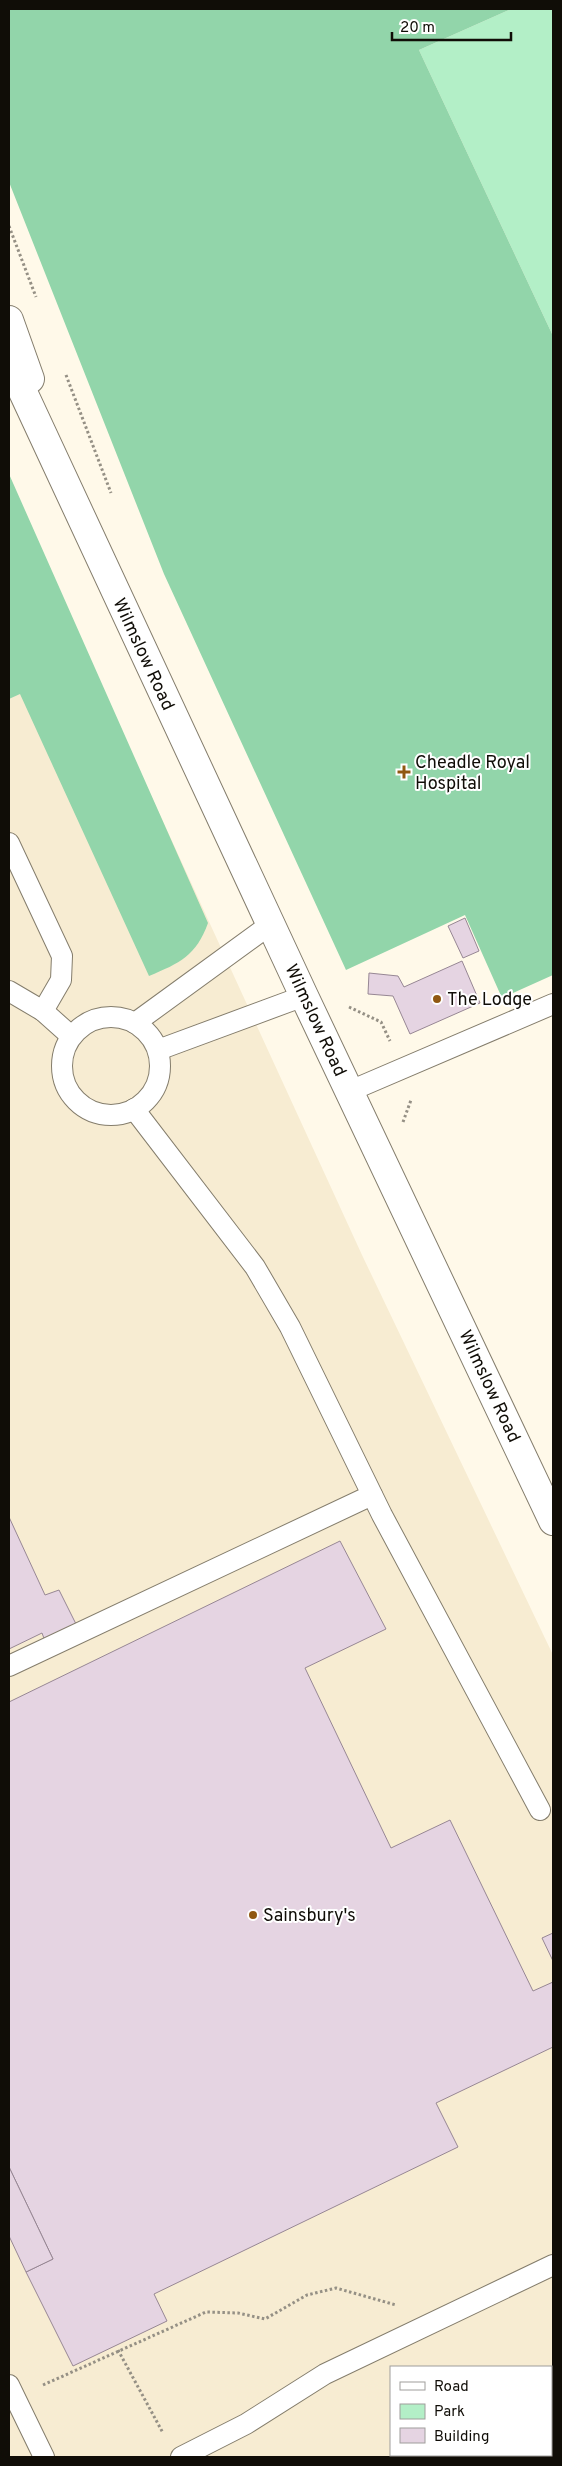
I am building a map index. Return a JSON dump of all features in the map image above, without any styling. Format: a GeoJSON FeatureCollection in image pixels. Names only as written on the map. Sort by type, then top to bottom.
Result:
{"type":"FeatureCollection","features":[{"type":"Feature","properties":{"kind":"main road","name":"Wilmslow Road"},"geometry":{"type":"LineString","coordinates":[[9,320],[82,519]]}},
{"type":"Feature","properties":{"kind":"main road","name":"Wilmslow Road"},"geometry":{"type":"LineString","coordinates":[[9,362],[304,996],[553,1521]]}},
{"type":"Feature","properties":{"kind":"lane"},"geometry":{"type":"LineString","coordinates":[[9,843],[62,956],[61,980],[43,1011]]}},
{"type":"Feature","properties":{"kind":"lane"},"geometry":{"type":"LineString","coordinates":[[135,1023],[271,924]]}},
{"type":"Feature","properties":{"kind":"lane"},"geometry":{"type":"LineString","coordinates":[[9,991],[43,1011],[71,1036]]}},
{"type":"Feature","properties":{"kind":"lane"},"geometry":{"type":"LineString","coordinates":[[158,1050],[304,996]]}},
{"type":"Feature","properties":{"kind":"lane"},"geometry":{"type":"LineString","coordinates":[[350,1091],[553,1004]]}},
{"type":"Feature","properties":{"kind":"lane"},"geometry":{"type":"LineString","coordinates":[[110,1016],[124,1018],[135,1023],[149,1034],[158,1050],[160,1068],[157,1084],[148,1099],[134,1110],[123,1114],[98,1114],[86,1109],[76,1101],[69,1092],[63,1078],[61,1064],[71,1036],[82,1026],[110,1016]]}},
{"type":"Feature","properties":{"kind":"lane"},"geometry":{"type":"LineString","coordinates":[[134,1110],[255,1267],[290,1327],[372,1495],[540,1810]]}},
{"type":"Feature","properties":{"kind":"lane"},"geometry":{"type":"LineString","coordinates":[[9,1666],[372,1495]]}},
{"type":"Feature","properties":{"kind":"lane"},"geometry":{"type":"LineString","coordinates":[[180,2457],[246,2424],[325,2374],[408,2332],[553,2265]]}},
{"type":"Feature","properties":{"kind":"lane"},"geometry":{"type":"LineString","coordinates":[[12,2392],[44,2457]]}},
{"type":"Feature","properties":{"kind":"path"},"geometry":{"type":"LineString","coordinates":[[9,226],[37,300]]}},
{"type":"Feature","properties":{"kind":"path"},"geometry":{"type":"LineString","coordinates":[[66,374],[112,494]]}},
{"type":"Feature","properties":{"kind":"path"},"geometry":{"type":"LineString","coordinates":[[348,1006],[382,1022],[413,1097],[401,1127]]}},
{"type":"Feature","properties":{"kind":"path"},"geometry":{"type":"LineString","coordinates":[[12,2392],[118,2350],[206,2312],[238,2313],[265,2318],[306,2295],[336,2288],[397,2306],[408,2332]]}},
{"type":"Feature","properties":{"kind":"path"},"geometry":{"type":"LineString","coordinates":[[118,2350],[167,2441]]}},
{"type":"Feature","properties":{"kind":"shaded area"},"geometry":{"type":"Polygon","coordinates":[[[88,658],[362,1255],[553,1655],[553,2457],[9,2457],[9,699],[88,658]]]}},
{"type":"Feature","properties":{"kind":"green space","name":"Cheadle Royal Hospital"},"geometry":{"type":"Polygon","coordinates":[[[9,9],[511,9],[419,50],[553,336],[553,975],[502,998],[465,915],[346,970],[164,574],[9,182],[9,9]]]}},
{"type":"Feature","properties":{"kind":"green space"},"geometry":{"type":"Polygon","coordinates":[[[511,9],[553,9],[553,336],[419,50],[511,9]]]}},
{"type":"Feature","properties":{"kind":"green space"},"geometry":{"type":"Polygon","coordinates":[[[9,474],[208,923],[198,943],[186,957],[170,967],[149,976],[20,694],[9,699],[9,474]]]}},
{"type":"Feature","properties":{"kind":"building"},"geometry":{"type":"Polygon","coordinates":[[[465,918],[479,951],[463,958],[448,926],[465,918]]]}},
{"type":"Feature","properties":{"kind":"building","name":"The Lodge"},"geometry":{"type":"Polygon","coordinates":[[[462,961],[480,1003],[410,1034],[393,996],[368,994],[369,973],[398,976],[404,987],[462,961]]]}},
{"type":"Feature","properties":{"kind":"building"},"geometry":{"type":"Polygon","coordinates":[[[9,1517],[45,1595],[59,1590],[77,1626],[45,1641],[42,1633],[9,1649],[9,1517]]]}},
{"type":"Feature","properties":{"kind":"building","name":"Sainsbury's"},"geometry":{"type":"Polygon","coordinates":[[[340,1541],[386,1629],[305,1668],[391,1848],[450,1820],[533,1991],[553,1982],[553,2047],[436,2103],[458,2147],[154,2294],[167,2321],[73,2366],[26,2272],[53,2259],[9,2167],[9,1702],[340,1541]]]}},
{"type":"Feature","properties":{"kind":"building"},"geometry":{"type":"Polygon","coordinates":[[[553,1933],[553,1961],[542,1938],[553,1933]]]}},
{"type":"Feature","properties":{"kind":"building"},"geometry":{"type":"Polygon","coordinates":[[[9,2167],[53,2259],[26,2272],[9,2236],[9,2167]]]}},
{"type":"Feature","properties":{"kind":"place","name":"Cheadle Royal Hospital"},"geometry":{"type":"Point","coordinates":[404,772]}},
{"type":"Feature","properties":{"kind":"place","name":"The Lodge"},"geometry":{"type":"Point","coordinates":[437,999]}},
{"type":"Feature","properties":{"kind":"place","name":"Sainsbury's"},"geometry":{"type":"Point","coordinates":[253,1915]}}]}
